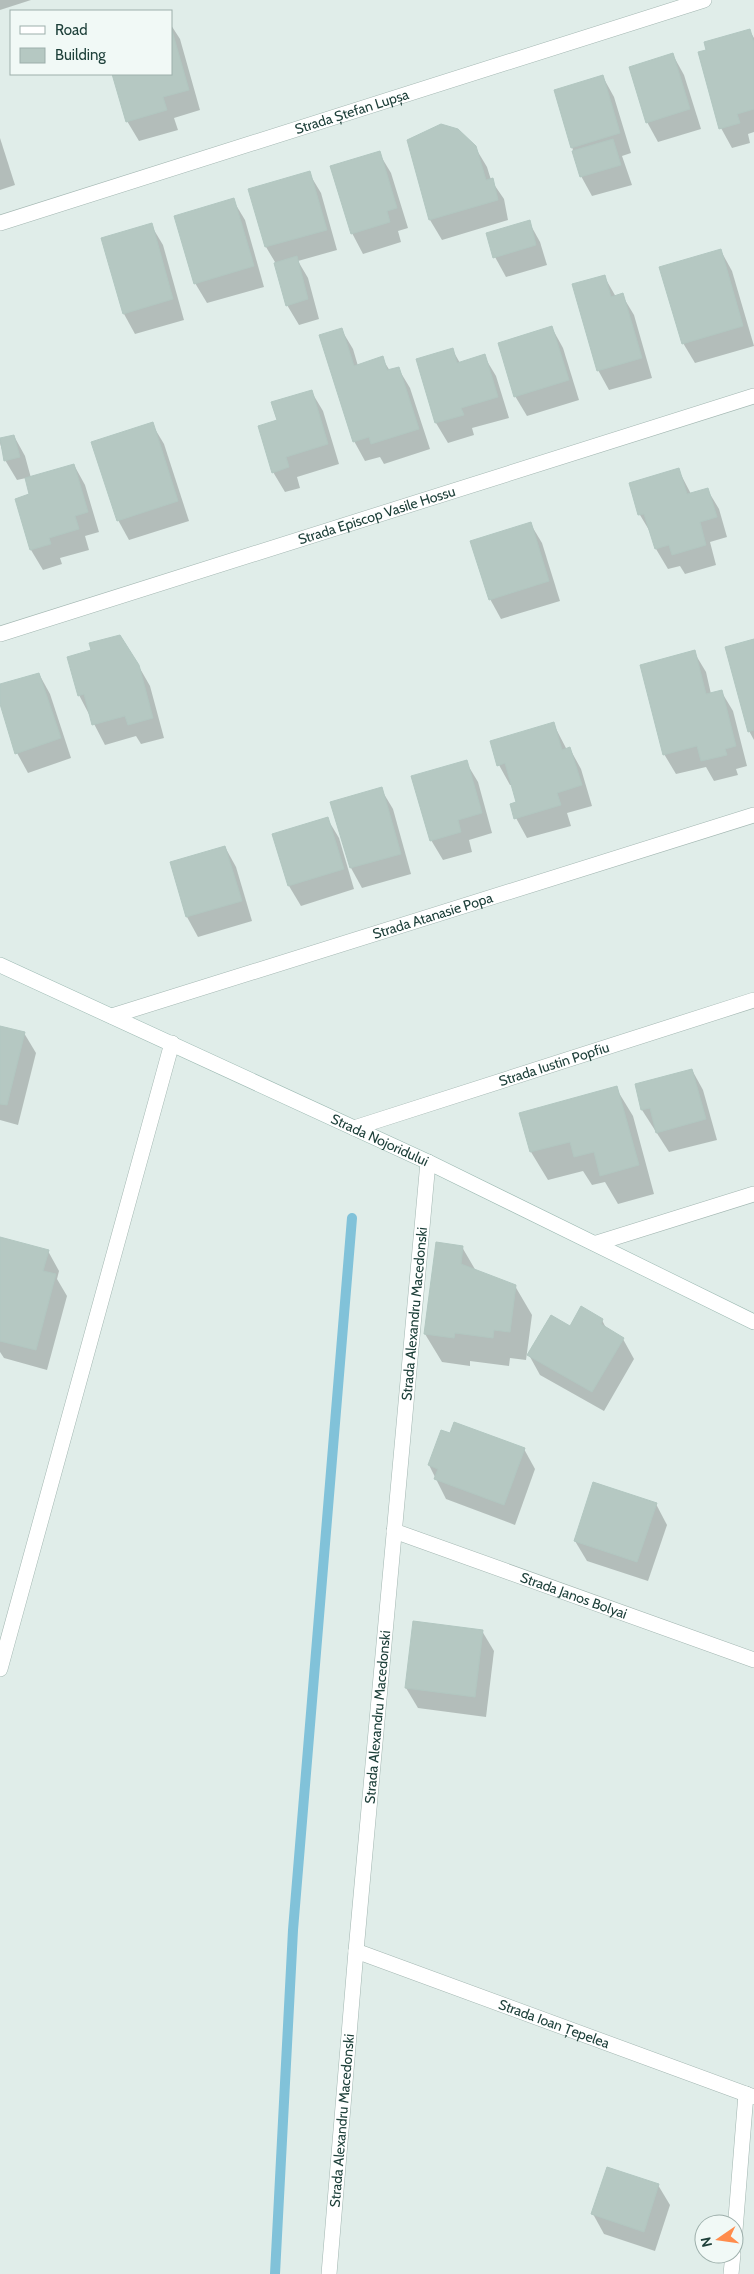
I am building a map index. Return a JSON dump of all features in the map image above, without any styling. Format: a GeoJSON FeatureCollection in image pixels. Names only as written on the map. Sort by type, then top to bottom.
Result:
{"type":"FeatureCollection","features":[{"type":"Feature","properties":{"kind":"street","name":"Strada Ștefan Lupșa"},"geometry":{"type":"LineString","coordinates":[[0,223],[704,0]]}},
{"type":"Feature","properties":{"kind":"street","name":"Strada Episcop Vasile Hossu"},"geometry":{"type":"LineString","coordinates":[[0,634],[754,396]]}},
{"type":"Feature","properties":{"kind":"street","name":"Strada Atanasie Popa"},"geometry":{"type":"LineString","coordinates":[[112,1016],[754,815]]}},
{"type":"Feature","properties":{"kind":"street","name":"Strada Nojoridului"},"geometry":{"type":"LineString","coordinates":[[0,966],[172,1043],[428,1162],[597,1243],[754,1322]]}},
{"type":"Feature","properties":{"kind":"street","name":"Strada Iustin Popfiu"},"geometry":{"type":"LineString","coordinates":[[354,1128],[754,1000]]}},
{"type":"Feature","properties":{"kind":"street"},"geometry":{"type":"LineString","coordinates":[[0,1669],[172,1043]]}},
{"type":"Feature","properties":{"kind":"street","name":"Strada Alexandru Macedonski"},"geometry":{"type":"LineString","coordinates":[[329,2274],[356,1951],[428,1162]]}},
{"type":"Feature","properties":{"kind":"street"},"geometry":{"type":"LineString","coordinates":[[597,1243],[754,1194]]}},
{"type":"Feature","properties":{"kind":"street","name":"Strada Janos Bolyai"},"geometry":{"type":"LineString","coordinates":[[394,1530],[754,1660]]}},
{"type":"Feature","properties":{"kind":"street","name":"Strada Ioan Țepelea"},"geometry":{"type":"LineString","coordinates":[[356,1951],[750,2095]]}},
{"type":"Feature","properties":{"kind":"street"},"geometry":{"type":"LineString","coordinates":[[737,2214],[750,2095]]}},
{"type":"Feature","properties":{"kind":"building"},"geometry":{"type":"Polygon","coordinates":[[[750,29],[754,43],[754,109],[737,114],[740,123],[719,129],[698,52],[706,50],[704,42],[750,29]]]}},
{"type":"Feature","properties":{"kind":"building"},"geometry":{"type":"Polygon","coordinates":[[[172,30],[189,90],[163,97],[167,110],[126,122],[112,75],[172,75],[172,30]]]}},
{"type":"Feature","properties":{"kind":"building"},"geometry":{"type":"Polygon","coordinates":[[[673,53],[690,109],[646,123],[629,67],[673,53]]]}},
{"type":"Feature","properties":{"kind":"building"},"geometry":{"type":"Polygon","coordinates":[[[603,75],[620,133],[571,148],[554,90],[603,75]]]}},
{"type":"Feature","properties":{"kind":"building"},"geometry":{"type":"Polygon","coordinates":[[[441,124],[458,129],[476,146],[486,180],[493,178],[498,200],[429,220],[407,140],[441,124]]]}},
{"type":"Feature","properties":{"kind":"building"},"geometry":{"type":"Polygon","coordinates":[[[613,139],[621,165],[580,177],[572,151],[613,139]]]}},
{"type":"Feature","properties":{"kind":"building"},"geometry":{"type":"Polygon","coordinates":[[[380,151],[397,208],[387,211],[390,222],[351,234],[330,166],[380,151]]]}},
{"type":"Feature","properties":{"kind":"building"},"geometry":{"type":"Polygon","coordinates":[[[310,171],[327,230],[265,247],[248,189],[310,171]]]}},
{"type":"Feature","properties":{"kind":"building"},"geometry":{"type":"Polygon","coordinates":[[[234,198],[254,266],[194,284],[174,216],[234,198]]]}},
{"type":"Feature","properties":{"kind":"building"},"geometry":{"type":"Polygon","coordinates":[[[530,220],[536,245],[493,258],[486,233],[530,220]]]}},
{"type":"Feature","properties":{"kind":"building"},"geometry":{"type":"Polygon","coordinates":[[[152,223],[173,299],[123,314],[101,238],[152,223]]]}},
{"type":"Feature","properties":{"kind":"building"},"geometry":{"type":"Polygon","coordinates":[[[721,249],[743,326],[682,344],[659,267],[721,249]]]}},
{"type":"Feature","properties":{"kind":"building"},"geometry":{"type":"Polygon","coordinates":[[[297,256],[308,299],[286,306],[274,263],[297,256]]]}},
{"type":"Feature","properties":{"kind":"building"},"geometry":{"type":"Polygon","coordinates":[[[605,275],[611,297],[623,293],[642,358],[597,371],[572,284],[605,275]]]}},
{"type":"Feature","properties":{"kind":"building"},"geometry":{"type":"Polygon","coordinates":[[[552,326],[569,380],[514,397],[498,343],[552,326]]]}},
{"type":"Feature","properties":{"kind":"building"},"geometry":{"type":"Polygon","coordinates":[[[342,328],[354,366],[383,356],[387,370],[399,367],[419,429],[371,444],[369,437],[353,442],[319,335],[342,328]]]}},
{"type":"Feature","properties":{"kind":"building"},"geometry":{"type":"Polygon","coordinates":[[[453,348],[457,363],[485,354],[498,397],[461,408],[464,415],[435,423],[416,359],[453,348]]]}},
{"type":"Feature","properties":{"kind":"building"},"geometry":{"type":"Polygon","coordinates":[[[312,390],[328,444],[286,457],[289,467],[272,473],[258,426],[277,420],[271,402],[312,390]]]}},
{"type":"Feature","properties":{"kind":"building"},"geometry":{"type":"Polygon","coordinates":[[[153,422],[178,501],[117,521],[91,442],[153,422]]]}},
{"type":"Feature","properties":{"kind":"building"},"geometry":{"type":"Polygon","coordinates":[[[14,435],[20,457],[4,461],[0,438],[14,435]]]}},
{"type":"Feature","properties":{"kind":"building"},"geometry":{"type":"Polygon","coordinates":[[[74,464],[88,512],[75,516],[79,529],[49,538],[51,544],[30,550],[15,499],[29,494],[25,478],[74,464]]]}},
{"type":"Feature","properties":{"kind":"building"},"geometry":{"type":"Polygon","coordinates":[[[679,468],[687,494],[708,488],[717,517],[700,522],[706,545],[672,555],[669,545],[655,549],[644,514],[638,515],[629,483],[679,468]]]}},
{"type":"Feature","properties":{"kind":"building"},"geometry":{"type":"Polygon","coordinates":[[[531,522],[549,581],[489,600],[470,541],[531,522]]]}},
{"type":"Feature","properties":{"kind":"building"},"geometry":{"type":"Polygon","coordinates":[[[120,635],[139,665],[153,718],[128,725],[125,716],[92,725],[84,694],[78,696],[67,657],[91,650],[89,643],[120,635]]]}},
{"type":"Feature","properties":{"kind":"building"},"geometry":{"type":"Polygon","coordinates":[[[754,639],[754,730],[748,732],[725,647],[754,639]]]}},
{"type":"Feature","properties":{"kind":"building"},"geometry":{"type":"Polygon","coordinates":[[[695,650],[706,694],[722,690],[736,746],[725,749],[727,755],[701,761],[697,746],[663,755],[640,665],[695,650]]]}},
{"type":"Feature","properties":{"kind":"building"},"geometry":{"type":"Polygon","coordinates":[[[39,673],[61,738],[15,754],[0,704],[0,684],[39,673]]]}},
{"type":"Feature","properties":{"kind":"building"},"geometry":{"type":"Polygon","coordinates":[[[554,722],[562,750],[570,747],[582,785],[557,793],[561,805],[514,819],[510,804],[516,802],[505,763],[497,766],[490,741],[554,722]]]}},
{"type":"Feature","properties":{"kind":"building"},"geometry":{"type":"Polygon","coordinates":[[[467,760],[482,813],[458,820],[461,832],[430,841],[411,776],[467,760]]]}},
{"type":"Feature","properties":{"kind":"building"},"geometry":{"type":"Polygon","coordinates":[[[382,787],[401,854],[350,868],[330,802],[382,787]]]}},
{"type":"Feature","properties":{"kind":"building"},"geometry":{"type":"Polygon","coordinates":[[[328,817],[344,869],[288,886],[272,834],[328,817]]]}},
{"type":"Feature","properties":{"kind":"building"},"geometry":{"type":"Polygon","coordinates":[[[225,846],[242,901],[186,917],[170,862],[225,846]]]}},
{"type":"Feature","properties":{"kind":"building"},"geometry":{"type":"Polygon","coordinates":[[[0,1026],[25,1032],[7,1105],[0,1104],[0,1026]]]}},
{"type":"Feature","properties":{"kind":"building"},"geometry":{"type":"Polygon","coordinates":[[[692,1069],[706,1119],[656,1133],[650,1108],[641,1110],[635,1084],[692,1069]]]}},
{"type":"Feature","properties":{"kind":"building"},"geometry":{"type":"Polygon","coordinates":[[[617,1086],[639,1165],[600,1176],[594,1152],[574,1157],[570,1142],[530,1152],[519,1113],[617,1086]]]}},
{"type":"Feature","properties":{"kind":"building"},"geometry":{"type":"Polygon","coordinates":[[[0,1237],[49,1250],[43,1271],[56,1274],[36,1350],[0,1341],[0,1237]]]}},
{"type":"Feature","properties":{"kind":"building"},"geometry":{"type":"Polygon","coordinates":[[[436,1242],[463,1246],[461,1264],[516,1285],[510,1332],[494,1330],[493,1338],[455,1333],[454,1338],[424,1334],[436,1242]]]}},
{"type":"Feature","properties":{"kind":"building"},"geometry":{"type":"Polygon","coordinates":[[[581,1306],[603,1319],[601,1324],[624,1338],[592,1392],[527,1355],[551,1315],[570,1326],[581,1306]]]}},
{"type":"Feature","properties":{"kind":"building"},"geometry":{"type":"Polygon","coordinates":[[[454,1422],[525,1448],[504,1505],[434,1479],[438,1469],[428,1465],[441,1430],[450,1433],[454,1422]]]}},
{"type":"Feature","properties":{"kind":"building"},"geometry":{"type":"Polygon","coordinates":[[[593,1482],[657,1503],[637,1562],[574,1541],[593,1482]]]}},
{"type":"Feature","properties":{"kind":"building"},"geometry":{"type":"Polygon","coordinates":[[[413,1621],[483,1630],[475,1697],[405,1688],[413,1621]]]}},
{"type":"Feature","properties":{"kind":"building"},"geometry":{"type":"Polygon","coordinates":[[[607,2167],[659,2184],[644,2232],[591,2214],[607,2167]]]}},
{"type":"Feature","properties":{"kind":"waterway"},"geometry":{"type":"LineString","coordinates":[[275,2274],[293,1930],[352,1218]]}}]}
